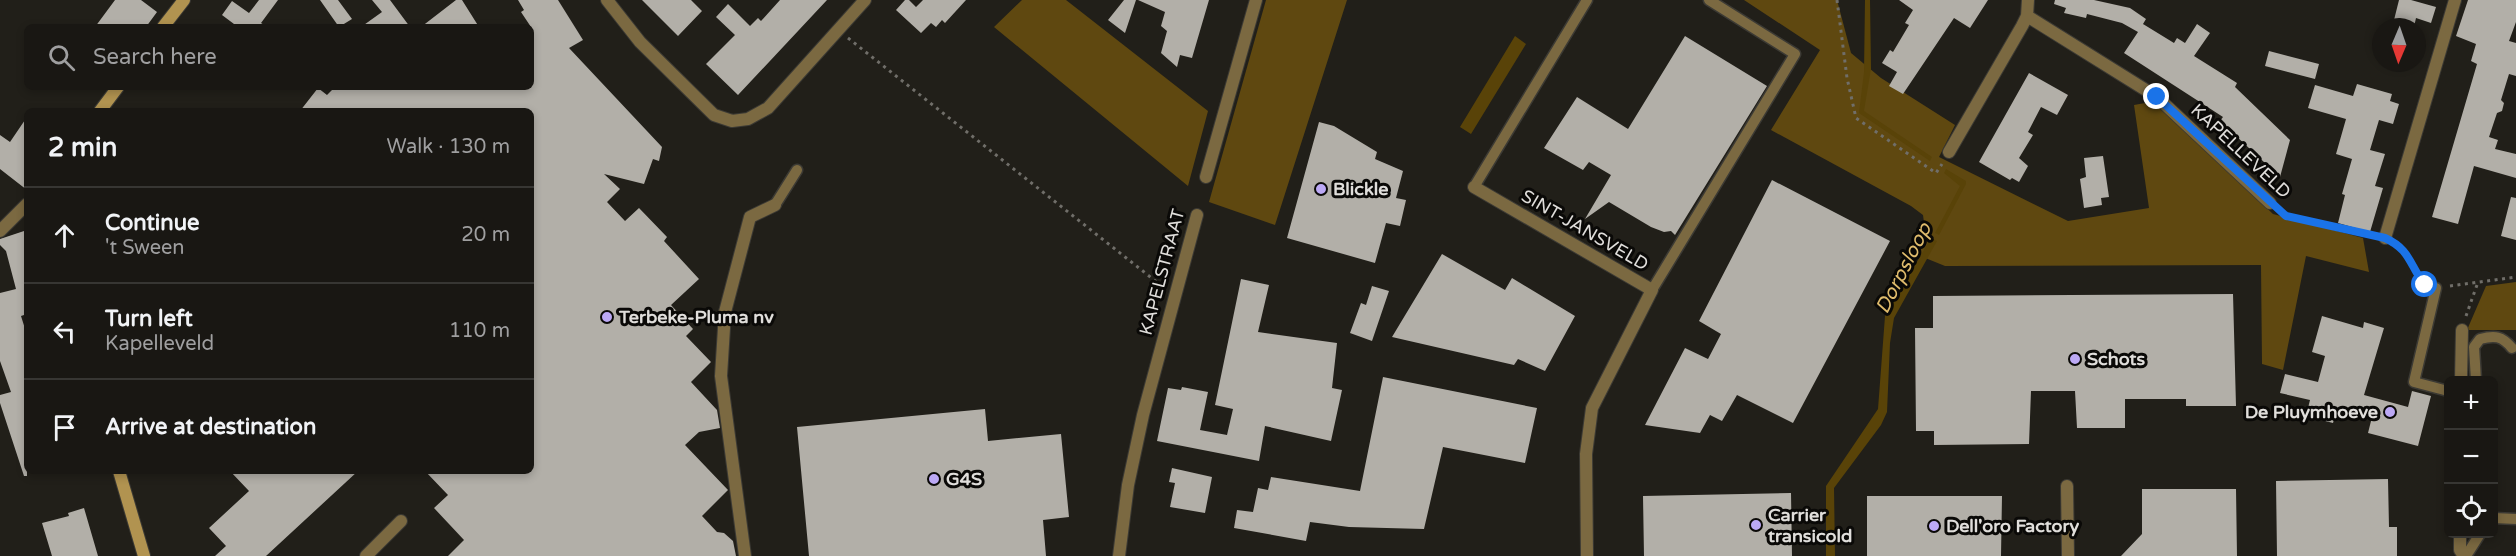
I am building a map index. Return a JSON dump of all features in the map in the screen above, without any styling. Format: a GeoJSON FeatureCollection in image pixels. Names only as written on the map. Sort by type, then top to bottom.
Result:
{"type":"FeatureCollection","features":[{"type":"Feature","properties":{"kind":"street"},"geometry":{"type":"LineString","coordinates":[[165,24],[184,0]]}},
{"type":"Feature","properties":{"kind":"street"},"geometry":{"type":"LineString","coordinates":[[607,0],[640,42],[714,115],[732,121],[748,119],[768,108],[866,0]]}},
{"type":"Feature","properties":{"kind":"street"},"geometry":{"type":"LineString","coordinates":[[1206,177],[1256,0]]}},
{"type":"Feature","properties":{"kind":"street"},"geometry":{"type":"LineString","coordinates":[[1949,152],[2027,15],[2028,0]]}},
{"type":"Feature","properties":{"kind":"street"},"geometry":{"type":"LineString","coordinates":[[2385,238],[2456,0]]}},
{"type":"Feature","properties":{"kind":"street","name":"KAPELLEVELD"},"geometry":{"type":"LineString","coordinates":[[2027,15],[2157,97],[2270,203]]}},
{"type":"Feature","properties":{"kind":"street"},"geometry":{"type":"LineString","coordinates":[[102,108],[116,90]]}},
{"type":"Feature","properties":{"kind":"street","name":"SINT-JANSVELD"},"geometry":{"type":"LineString","coordinates":[[1474,187],[1652,290],[1592,408],[1586,453],[1587,556]]}},
{"type":"Feature","properties":{"kind":"street"},"geometry":{"type":"LineString","coordinates":[[745,556],[720,376],[725,312],[750,217],[775,205]]}},
{"type":"Feature","properties":{"kind":"street"},"geometry":{"type":"LineString","coordinates":[[0,231],[24,207]]}},
{"type":"Feature","properties":{"kind":"street","name":"KAPELSTRAAT"},"geometry":{"type":"LineString","coordinates":[[1119,556],[1128,485],[1143,415],[1197,215]]}},
{"type":"Feature","properties":{"kind":"street"},"geometry":{"type":"LineString","coordinates":[[2461,376],[2462,330]]}},
{"type":"Feature","properties":{"kind":"street"},"geometry":{"type":"LineString","coordinates":[[119,474],[144,556]]}},
{"type":"Feature","properties":{"kind":"street"},"geometry":{"type":"LineString","coordinates":[[2067,486],[2068,556]]}},
{"type":"Feature","properties":{"kind":"street"},"geometry":{"type":"LineString","coordinates":[[366,556],[401,521]]}},
{"type":"Feature","properties":{"kind":"street"},"geometry":{"type":"LineString","coordinates":[[2460,538],[2460,550],[2465,556]]}},
{"type":"Feature","properties":{"kind":"lane"},"geometry":{"type":"LineString","coordinates":[[1474,187],[1587,0]]}},
{"type":"Feature","properties":{"kind":"lane"},"geometry":{"type":"LineString","coordinates":[[1652,290],[1795,54],[1709,0]]}},
{"type":"Feature","properties":{"kind":"lane"},"geometry":{"type":"LineString","coordinates":[[775,205],[797,170]]}},
{"type":"Feature","properties":{"kind":"lane"},"geometry":{"type":"LineString","coordinates":[[2436,288],[2414,382],[2444,391]]}},
{"type":"Feature","properties":{"kind":"lane"},"geometry":{"type":"LineString","coordinates":[[2476,376],[2474,347],[2480,339],[2492,336],[2504,339],[2512,348]]}},
{"type":"Feature","properties":{"kind":"lane"},"geometry":{"type":"LineString","coordinates":[[2498,519],[2516,519]]}},
{"type":"Feature","properties":{"kind":"lane"},"geometry":{"type":"LineString","coordinates":[[2465,556],[2477,538]]}},
{"type":"Feature","properties":{"kind":"path"},"geometry":{"type":"LineString","coordinates":[[1838,0],[1847,78],[1856,118],[1936,173],[1949,152]]}},
{"type":"Feature","properties":{"kind":"path"},"geometry":{"type":"LineString","coordinates":[[838,30],[1174,295]]}},
{"type":"Feature","properties":{"kind":"path","name":"KAPELLEVELD"},"geometry":{"type":"LineString","coordinates":[[2270,203],[2286,216],[2385,238]]}},
{"type":"Feature","properties":{"kind":"path"},"geometry":{"type":"LineString","coordinates":[[2385,238],[2400,245],[2408,256],[2415,273],[2425,285],[2436,288],[2516,277]]}},
{"type":"Feature","properties":{"kind":"path"},"geometry":{"type":"LineString","coordinates":[[2462,330],[2478,282]]}},
{"type":"Feature","properties":{"kind":"shaded area"},"geometry":{"type":"Polygon","coordinates":[[[1022,0],[1066,0],[1208,111],[1188,186],[994,27],[1022,0]]]}},
{"type":"Feature","properties":{"kind":"shaded area"},"geometry":{"type":"Polygon","coordinates":[[[1266,0],[1347,0],[1275,225],[1209,202],[1266,0]]]}},
{"type":"Feature","properties":{"kind":"shaded area"},"geometry":{"type":"Polygon","coordinates":[[[1744,0],[1837,0],[1851,53],[1881,78],[1955,125],[1939,157],[2068,221],[2149,208],[2134,105],[2156,101],[2273,214],[2363,238],[2369,272],[2306,256],[2283,370],[2262,364],[2261,265],[1945,266],[1913,253],[1925,230],[1923,215],[1911,206],[1771,130],[1820,50],[1744,0]]]}},
{"type":"Feature","properties":{"kind":"shaded area"},"geometry":{"type":"Polygon","coordinates":[[[1865,0],[1870,0],[1871,69],[1864,111],[1932,157],[1930,161],[1859,113],[1864,72],[1865,0]]]}},
{"type":"Feature","properties":{"kind":"shaded area"},"geometry":{"type":"Polygon","coordinates":[[[1515,36],[1526,44],[1471,134],[1460,127],[1515,36]]]}},
{"type":"Feature","properties":{"kind":"shaded area"},"geometry":{"type":"Polygon","coordinates":[[[1946,169],[1966,181],[1966,184],[1939,235],[1935,233],[1960,186],[1944,173],[1946,169]]]}},
{"type":"Feature","properties":{"kind":"shaded area"},"geometry":{"type":"Polygon","coordinates":[[[1931,238],[1937,241],[1894,318],[1890,343],[1887,412],[1881,425],[1834,488],[1835,556],[1826,556],[1826,486],[1878,409],[1885,316],[1931,238]]]}},
{"type":"Feature","properties":{"kind":"shaded area"},"geometry":{"type":"Polygon","coordinates":[[[2516,282],[2516,330],[2467,330],[2486,286],[2516,282]]]}},
{"type":"Feature","properties":{"kind":"building"},"geometry":{"type":"Polygon","coordinates":[[[115,0],[141,0],[157,12],[148,24],[97,24],[115,0]]]}},
{"type":"Feature","properties":{"kind":"building"},"geometry":{"type":"Polygon","coordinates":[[[259,0],[278,0],[261,23],[262,24],[234,24],[222,15],[232,1],[249,13],[259,0]]]}},
{"type":"Feature","properties":{"kind":"building"},"geometry":{"type":"Polygon","coordinates":[[[320,0],[338,0],[352,19],[344,24],[337,24],[320,0]]]}},
{"type":"Feature","properties":{"kind":"building"},"geometry":{"type":"Polygon","coordinates":[[[372,0],[390,0],[408,24],[365,24],[382,12],[372,0]]]}},
{"type":"Feature","properties":{"kind":"building"},"geometry":{"type":"Polygon","coordinates":[[[456,0],[462,0],[477,24],[425,24],[456,0]]]}},
{"type":"Feature","properties":{"kind":"building","name":"Terbeke-Pluma nv"},"geometry":{"type":"Polygon","coordinates":[[[518,0],[558,0],[583,40],[569,48],[662,147],[659,161],[653,159],[644,184],[604,174],[620,189],[607,202],[625,221],[639,208],[667,237],[664,241],[699,279],[671,305],[693,329],[686,336],[711,362],[691,382],[717,410],[720,428],[699,432],[685,445],[728,490],[702,516],[717,532],[724,533],[733,541],[736,556],[448,556],[464,540],[434,508],[448,495],[428,474],[534,474],[534,108],[302,108],[316,90],[327,95],[332,90],[534,90],[534,24],[529,24],[521,12],[524,10],[518,0]]]}},
{"type":"Feature","properties":{"kind":"building"},"geometry":{"type":"Polygon","coordinates":[[[642,0],[691,0],[702,11],[678,36],[642,0]]]}},
{"type":"Feature","properties":{"kind":"building"},"geometry":{"type":"Polygon","coordinates":[[[780,0],[827,0],[738,95],[706,64],[735,35],[716,17],[728,4],[750,26],[758,18],[761,21],[780,0]]]}},
{"type":"Feature","properties":{"kind":"building"},"geometry":{"type":"Polygon","coordinates":[[[905,0],[909,0],[916,7],[923,0],[966,0],[945,23],[942,20],[936,27],[931,23],[921,33],[896,10],[905,0]]]}},
{"type":"Feature","properties":{"kind":"building"},"geometry":{"type":"Polygon","coordinates":[[[1124,0],[1136,0],[1125,33],[1108,20],[1124,0]]]}},
{"type":"Feature","properties":{"kind":"building"},"geometry":{"type":"Polygon","coordinates":[[[1138,0],[1209,0],[1192,58],[1180,55],[1177,67],[1161,53],[1167,31],[1161,26],[1165,12],[1138,0]]]}},
{"type":"Feature","properties":{"kind":"building"},"geometry":{"type":"Polygon","coordinates":[[[1899,0],[1988,0],[1970,28],[1954,18],[1903,94],[1889,86],[1897,72],[1882,63],[1890,50],[1893,52],[1909,25],[1905,23],[1913,10],[1899,0]]]}},
{"type":"Feature","properties":{"kind":"building"},"geometry":{"type":"Polygon","coordinates":[[[2055,0],[2094,0],[2130,8],[2146,19],[2143,24],[2174,43],[2177,38],[2185,43],[2197,24],[2210,33],[2194,56],[2237,83],[2235,87],[2290,140],[2280,177],[2220,121],[2223,117],[2124,53],[2138,32],[2122,23],[2087,14],[2086,18],[2064,13],[2066,8],[2054,4],[2055,0]]]}},
{"type":"Feature","properties":{"kind":"building"},"geometry":{"type":"Polygon","coordinates":[[[2399,0],[2411,0],[2436,7],[2431,23],[2426,21],[2426,18],[2394,18],[2399,0]]]}},
{"type":"Feature","properties":{"kind":"building"},"geometry":{"type":"Polygon","coordinates":[[[2468,0],[2516,0],[2516,22],[2509,41],[2516,43],[2516,76],[2509,74],[2501,100],[2504,103],[2502,111],[2497,113],[2489,137],[2498,140],[2495,149],[2516,154],[2516,178],[2474,166],[2458,224],[2432,217],[2477,64],[2471,61],[2476,44],[2456,36],[2468,0]]]}},
{"type":"Feature","properties":{"kind":"building"},"geometry":{"type":"Polygon","coordinates":[[[1685,36],[1767,86],[1675,235],[1671,231],[1664,232],[1651,227],[1609,202],[1585,219],[1611,175],[1589,162],[1583,170],[1544,148],[1577,97],[1628,129],[1685,36]]]}},
{"type":"Feature","properties":{"kind":"building"},"geometry":{"type":"Polygon","coordinates":[[[2269,51],[2319,64],[2315,79],[2265,66],[2269,51]]]}},
{"type":"Feature","properties":{"kind":"building"},"geometry":{"type":"Polygon","coordinates":[[[2029,73],[2068,95],[2057,115],[2041,107],[2028,132],[2033,135],[2019,158],[2028,166],[2019,182],[2012,178],[2010,180],[1979,162],[2029,73]]]}},
{"type":"Feature","properties":{"kind":"building"},"geometry":{"type":"Polygon","coordinates":[[[2357,84],[2392,94],[2390,101],[2399,104],[2393,124],[2379,120],[2370,150],[2385,154],[2375,186],[2383,188],[2370,232],[2338,223],[2345,195],[2342,194],[2352,159],[2336,154],[2346,119],[2308,108],[2315,85],[2353,96],[2357,84]]]}},
{"type":"Feature","properties":{"kind":"building"},"geometry":{"type":"Polygon","coordinates":[[[24,121],[24,188],[0,169],[0,135],[10,142],[24,121]]]}},
{"type":"Feature","properties":{"kind":"building"},"geometry":{"type":"Polygon","coordinates":[[[1319,122],[1334,126],[1377,152],[1375,159],[1403,171],[1396,198],[1406,200],[1400,226],[1386,223],[1375,263],[1287,238],[1319,122]]]}},
{"type":"Feature","properties":{"kind":"building"},"geometry":{"type":"Polygon","coordinates":[[[2103,156],[2109,197],[2101,198],[2102,205],[2084,208],[2080,179],[2086,177],[2084,158],[2103,156]]]}},
{"type":"Feature","properties":{"kind":"building"},"geometry":{"type":"Polygon","coordinates":[[[1772,180],[1890,241],[1793,423],[1737,395],[1722,421],[1710,415],[1700,433],[1645,425],[1685,348],[1708,359],[1721,334],[1699,321],[1772,180]]]}},
{"type":"Feature","properties":{"kind":"building"},"geometry":{"type":"Polygon","coordinates":[[[2511,197],[2516,198],[2516,240],[2501,236],[2511,197]]]}},
{"type":"Feature","properties":{"kind":"building"},"geometry":{"type":"Polygon","coordinates":[[[24,231],[24,315],[21,316],[24,326],[24,474],[27,476],[24,476],[0,403],[0,395],[11,392],[0,361],[0,293],[16,289],[6,251],[0,245],[0,239],[24,231]]]}},
{"type":"Feature","properties":{"kind":"building"},"geometry":{"type":"Polygon","coordinates":[[[1442,254],[1505,290],[1512,278],[1575,316],[1545,371],[1518,359],[1514,365],[1392,337],[1442,254]]]}},
{"type":"Feature","properties":{"kind":"building"},"geometry":{"type":"Polygon","coordinates":[[[1241,279],[1269,285],[1258,332],[1337,343],[1332,388],[1342,390],[1331,441],[1265,426],[1259,461],[1157,441],[1168,388],[1181,390],[1182,387],[1208,392],[1200,430],[1227,435],[1233,409],[1215,405],[1241,279]]]}},
{"type":"Feature","properties":{"kind":"building"},"geometry":{"type":"Polygon","coordinates":[[[1372,286],[1389,291],[1372,341],[1350,333],[1361,303],[1366,305],[1372,286]]]}},
{"type":"Feature","properties":{"kind":"building","name":"Schots"},"geometry":{"type":"Polygon","coordinates":[[[2233,294],[2236,406],[2186,406],[2186,399],[2125,399],[2125,428],[2077,428],[2075,391],[2031,391],[2029,444],[1934,445],[1934,431],[1916,431],[1915,328],[1933,328],[1933,296],[2233,294]]]}},
{"type":"Feature","properties":{"kind":"building"},"geometry":{"type":"Polygon","coordinates":[[[2322,316],[2363,328],[2364,322],[2384,328],[2364,395],[2408,407],[2412,391],[2431,396],[2418,446],[2368,433],[2372,417],[2337,408],[2333,423],[2306,416],[2310,400],[2280,393],[2285,374],[2318,382],[2325,356],[2312,352],[2322,316]]]}},
{"type":"Feature","properties":{"kind":"building"},"geometry":{"type":"Polygon","coordinates":[[[1383,377],[1537,408],[1525,463],[1443,447],[1424,529],[1349,527],[1310,522],[1306,541],[1234,528],[1237,510],[1253,512],[1258,488],[1268,490],[1271,477],[1360,491],[1383,377]]]}},
{"type":"Feature","properties":{"kind":"building","name":"G4S"},"geometry":{"type":"Polygon","coordinates":[[[985,409],[988,441],[1061,434],[1069,517],[1043,520],[1046,556],[809,556],[797,427],[985,409]]]}},
{"type":"Feature","properties":{"kind":"building"},"geometry":{"type":"Polygon","coordinates":[[[1172,468],[1212,477],[1205,513],[1170,507],[1175,483],[1169,482],[1172,468]]]}},
{"type":"Feature","properties":{"kind":"building"},"geometry":{"type":"Polygon","coordinates":[[[233,474],[355,474],[266,556],[215,556],[226,546],[209,528],[249,491],[233,474]]]}},
{"type":"Feature","properties":{"kind":"building"},"geometry":{"type":"Polygon","coordinates":[[[2388,479],[2389,527],[2397,527],[2397,556],[2277,556],[2276,481],[2388,479]]]}},
{"type":"Feature","properties":{"kind":"building"},"geometry":{"type":"Polygon","coordinates":[[[2142,489],[2236,489],[2237,556],[2121,556],[2142,534],[2142,489]]]}},
{"type":"Feature","properties":{"kind":"building"},"geometry":{"type":"Polygon","coordinates":[[[1791,493],[1792,556],[1644,556],[1643,496],[1791,493]]]}},
{"type":"Feature","properties":{"kind":"building","name":"Dell'oro Factory"},"geometry":{"type":"Polygon","coordinates":[[[1867,496],[2002,496],[2001,556],[1867,556],[1867,496]]]}},
{"type":"Feature","properties":{"kind":"building"},"geometry":{"type":"Polygon","coordinates":[[[84,508],[98,556],[52,556],[42,523],[69,516],[68,513],[84,508]]]}},
{"type":"Feature","properties":{"kind":"place","name":"Blickle"},"geometry":{"type":"Point","coordinates":[1321,189]}},
{"type":"Feature","properties":{"kind":"place","name":"Terbeke-Pluma nv"},"geometry":{"type":"Point","coordinates":[607,317]}},
{"type":"Feature","properties":{"kind":"place","name":"Schots"},"geometry":{"type":"Point","coordinates":[2075,359]}},
{"type":"Feature","properties":{"kind":"place","name":"De Pluymhoeve"},"geometry":{"type":"Point","coordinates":[2390,412]}},
{"type":"Feature","properties":{"kind":"place","name":"G4S"},"geometry":{"type":"Point","coordinates":[934,479]}},
{"type":"Feature","properties":{"kind":"place","name":"Carrier transicold"},"geometry":{"type":"Point","coordinates":[1756,525]}},
{"type":"Feature","properties":{"kind":"place","name":"Dell'oro Factory"},"geometry":{"type":"Point","coordinates":[1934,526]}},
{"type":"Feature","properties":{"kind":"route"},"geometry":{"type":"LineString","coordinates":[[2157,97],[2286,216],[2385,238],[2400,245],[2408,256],[2415,273],[2425,285]]}},
{"type":"Feature","properties":{"kind":"water label","name":"Dorpsloop"},"geometry":{"type":"Point","coordinates":[1903,268]}}]}
